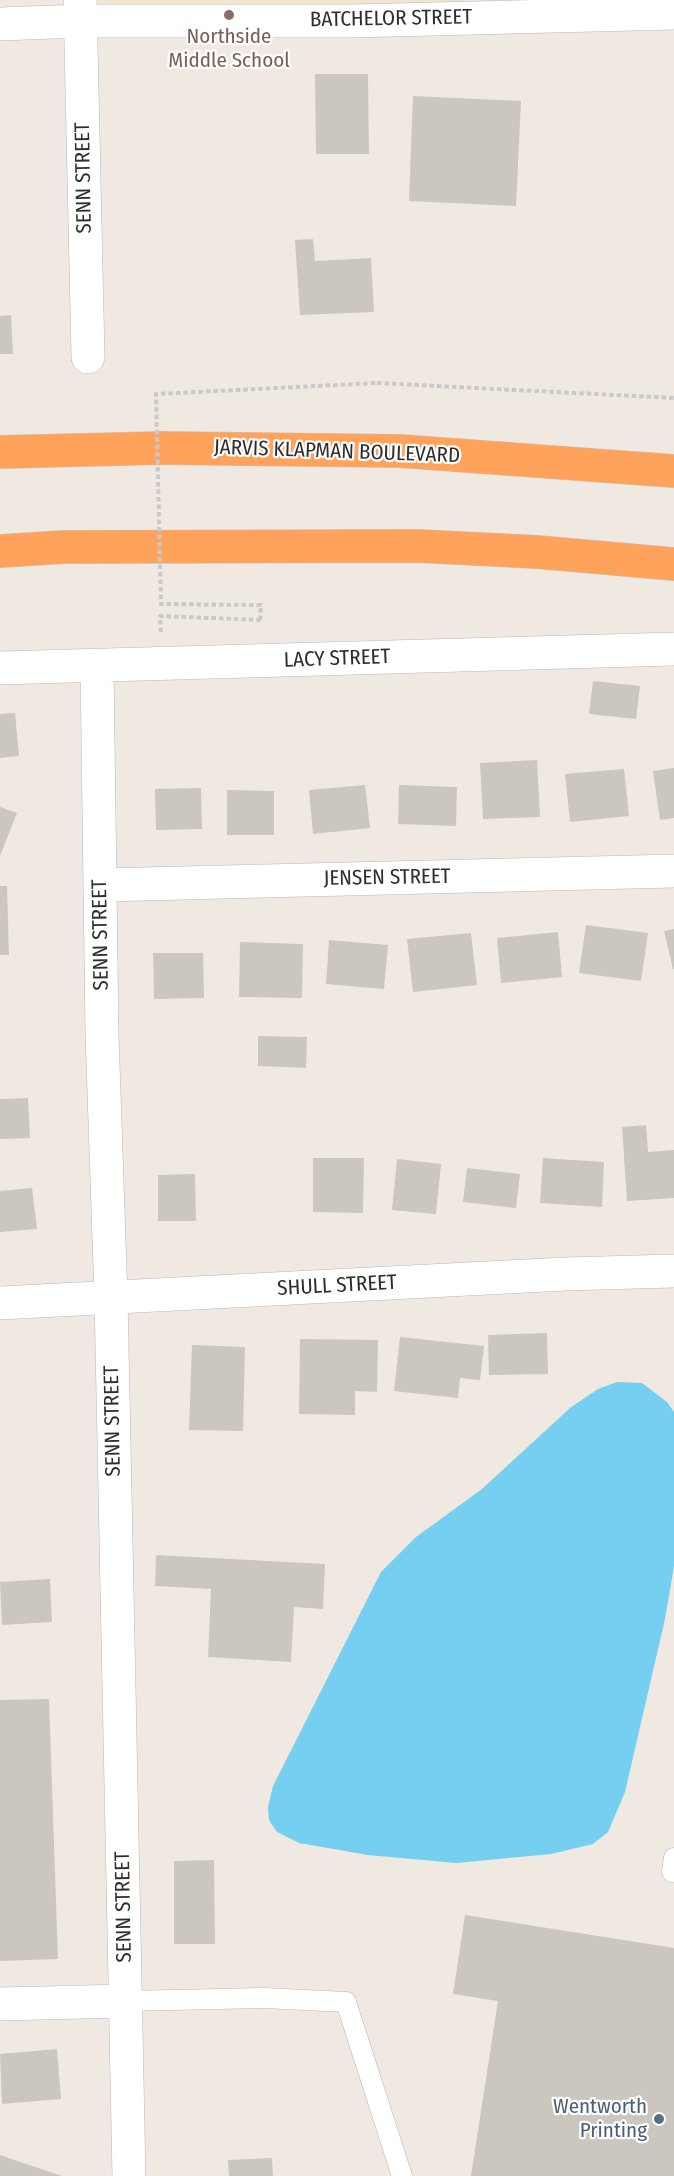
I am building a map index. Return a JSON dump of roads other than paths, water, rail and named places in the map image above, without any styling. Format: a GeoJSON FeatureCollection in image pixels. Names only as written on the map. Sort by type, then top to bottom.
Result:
{"type":"FeatureCollection","features":[{"type":"Feature","properties":{"kind":"highway","name":"JARVIS KLAPMAN BOULEVARD"},"geometry":{"type":"LineString","coordinates":[[0,452],[162,448],[400,451],[674,471]]}},
{"type":"Feature","properties":{"kind":"highway"},"geometry":{"type":"LineString","coordinates":[[0,551],[64,547],[418,546],[537,552],[674,564]]}},
{"type":"Feature","properties":{"kind":"street","name":"BATCHELOR STREET"},"geometry":{"type":"LineString","coordinates":[[0,24],[80,10],[353,21],[491,9],[674,13]]}},
{"type":"Feature","properties":{"kind":"street","name":"SENN STREET"},"geometry":{"type":"LineString","coordinates":[[80,10],[88,357]]}},
{"type":"Feature","properties":{"kind":"street","name":"LACY STREET"},"geometry":{"type":"LineString","coordinates":[[0,668],[674,649]]}},
{"type":"Feature","properties":{"kind":"street","name":"SENN STREET"},"geometry":{"type":"LineString","coordinates":[[98,666],[129,2176]]}},
{"type":"Feature","properties":{"kind":"street","name":"JENSEN STREET"},"geometry":{"type":"LineString","coordinates":[[101,885],[674,871]]}},
{"type":"Feature","properties":{"kind":"street","name":"SHULL STREET"},"geometry":{"type":"LineString","coordinates":[[0,1303],[565,1274],[674,1271]]}},
{"type":"Feature","properties":{"kind":"street"},"geometry":{"type":"LineString","coordinates":[[0,2004],[126,2001]]}},
{"type":"Feature","properties":{"kind":"lane"},"geometry":{"type":"LineString","coordinates":[[126,2001],[264,1998],[346,2002],[402,2176]]}},
{"type":"Feature","properties":{"kind":"water"},"geometry":{"type":"Polygon","coordinates":[[[617,1382],[642,1383],[667,1402],[674,1412],[674,1566],[665,1619],[625,1792],[608,1832],[593,1844],[551,1854],[456,1863],[368,1855],[299,1843],[277,1832],[269,1820],[268,1807],[273,1786],[381,1572],[416,1537],[482,1489],[570,1408],[598,1389],[617,1382]]]}},
{"type":"Feature","properties":{"kind":"place","name":"Northside Middle School"},"geometry":{"type":"Point","coordinates":[229,15]}},
{"type":"Feature","properties":{"kind":"place","name":"Wentworth Printing"},"geometry":{"type":"Point","coordinates":[659,2119]}}]}
